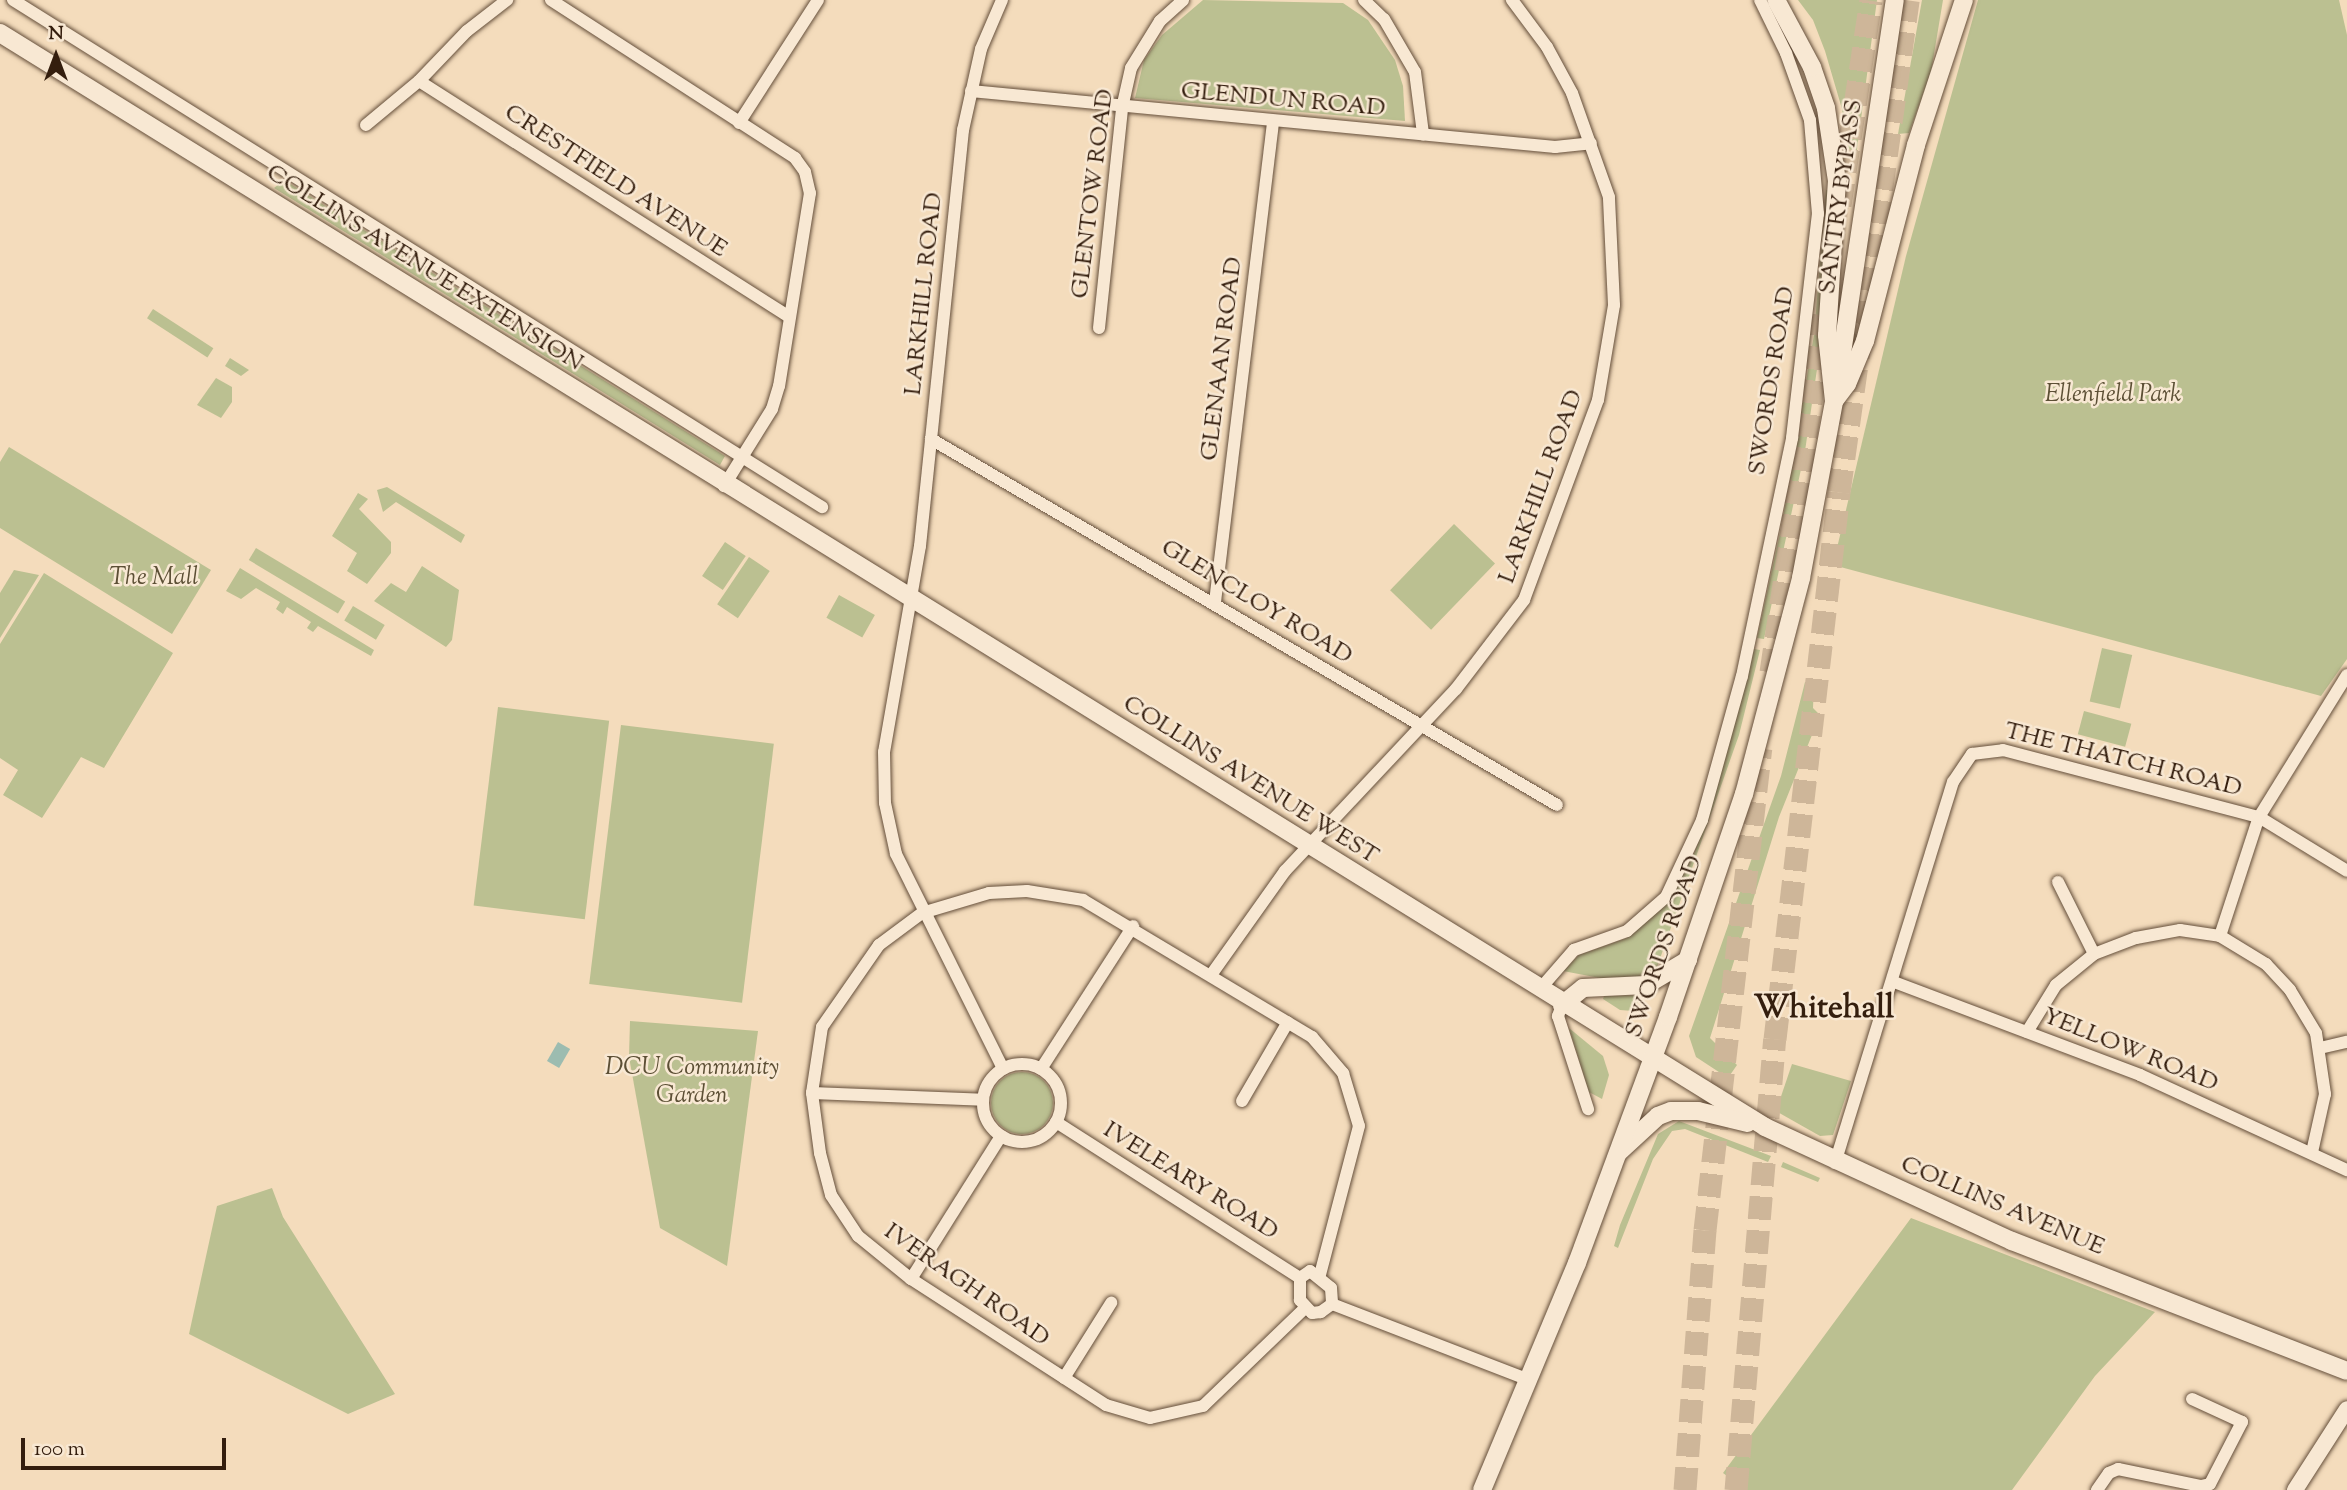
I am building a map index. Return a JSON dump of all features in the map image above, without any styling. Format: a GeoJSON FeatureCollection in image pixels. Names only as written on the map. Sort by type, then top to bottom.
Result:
{"type":"FeatureCollection","features":[{"type":"Feature","properties":{"kind":"main road","name":"SWORDS ROAD"},"geometry":{"type":"LineString","coordinates":[[1482,1490],[1529,1380],[1652,1060],[1744,794],[1781,661],[1834,401],[1827,335],[1837,181],[1819,87],[1776,0]]}},
{"type":"Feature","properties":{"kind":"main road","name":"SANTRY BYPASS"},"geometry":{"type":"LineString","coordinates":[[1834,401],[1895,0]]}},
{"type":"Feature","properties":{"kind":"main road","name":"SWORDS ROAD"},"geometry":{"type":"LineString","coordinates":[[1834,401],[1847,384],[1865,341],[1916,145],[1964,0]]}},
{"type":"Feature","properties":{"kind":"main road","name":"COLLINS AVENUE EXTENSION"},"geometry":{"type":"LineString","coordinates":[[0,33],[724,486],[823,544]]}},
{"type":"Feature","properties":{"kind":"main road","name":"COLLINS AVENUE WEST"},"geometry":{"type":"LineString","coordinates":[[823,544],[1652,1060]]}},
{"type":"Feature","properties":{"kind":"main road"},"geometry":{"type":"LineString","coordinates":[[1562,1005],[1583,988],[1632,989],[1654,983],[1688,960]]}},
{"type":"Feature","properties":{"kind":"main road","name":"COLLINS AVENUE"},"geometry":{"type":"LineString","coordinates":[[1652,1060],[1765,1127],[1835,1163],[2012,1241],[2347,1371]]}},
{"type":"Feature","properties":{"kind":"main road"},"geometry":{"type":"LineString","coordinates":[[1616,1155],[1658,1116],[1671,1111],[1698,1111],[1765,1127]]}},
{"type":"Feature","properties":{"kind":"street","name":"COLLINS AVENUE EXTENSION"},"geometry":{"type":"LineString","coordinates":[[13,0],[822,507]]}},
{"type":"Feature","properties":{"kind":"street"},"geometry":{"type":"LineString","coordinates":[[366,125],[419,81],[467,31],[507,0]]}},
{"type":"Feature","properties":{"kind":"street"},"geometry":{"type":"LineString","coordinates":[[551,0],[795,158],[805,172],[810,193],[772,409],[745,457],[724,486]]}},
{"type":"Feature","properties":{"kind":"street","name":"LARKHILL ROAD"},"geometry":{"type":"LineString","coordinates":[[1002,0],[981,49],[963,130],[912,598],[891,692],[884,752],[885,791],[896,854],[922,913],[1003,1069]]}},
{"type":"Feature","properties":{"kind":"street","name":"GLENTOW ROAD"},"geometry":{"type":"LineString","coordinates":[[1100,328],[1122,108],[1131,68],[1160,20],[1183,0]]}},
{"type":"Feature","properties":{"kind":"street"},"geometry":{"type":"LineString","coordinates":[[1364,0],[1384,19],[1415,72],[1423,134]]}},
{"type":"Feature","properties":{"kind":"street","name":"LARKHILL ROAD"},"geometry":{"type":"LineString","coordinates":[[1307,846],[1421,727],[1494,645],[1524,600],[1598,400],[1614,305],[1609,197],[1591,143],[1547,47],[1513,0]]}},
{"type":"Feature","properties":{"kind":"street","name":"SWORDS ROAD"},"geometry":{"type":"LineString","coordinates":[[1540,989],[1574,950],[1627,931],[1666,897],[1702,820],[1745,664],[1792,438],[1818,214],[1819,181],[1810,120],[1786,53],[1760,0]]}},
{"type":"Feature","properties":{"kind":"street"},"geometry":{"type":"LineString","coordinates":[[739,123],[813,2]]}},
{"type":"Feature","properties":{"kind":"street","name":"CRESTFIELD AVENUE"},"geometry":{"type":"LineString","coordinates":[[419,81],[789,317]]}},
{"type":"Feature","properties":{"kind":"street","name":"GLENDUN ROAD"},"geometry":{"type":"LineString","coordinates":[[971,92],[1555,147],[1591,143]]}},
{"type":"Feature","properties":{"kind":"street","name":"GLENAAN ROAD"},"geometry":{"type":"LineString","coordinates":[[1215,601],[1273,121]]}},
{"type":"Feature","properties":{"kind":"street","name":"GLENCLOY ROAD"},"geometry":{"type":"LineString","coordinates":[[931,439],[1215,601],[1421,727],[1557,805]]}},
{"type":"Feature","properties":{"kind":"street"},"geometry":{"type":"LineString","coordinates":[[2220,936],[2259,817],[2347,675]]}},
{"type":"Feature","properties":{"kind":"street","name":"THE THATCH ROAD"},"geometry":{"type":"LineString","coordinates":[[1835,1163],[1894,982],[1953,782],[1972,754],[2003,750],[2259,817],[2347,871]]}},
{"type":"Feature","properties":{"kind":"street"},"geometry":{"type":"LineString","coordinates":[[1211,975],[1307,846]]}},
{"type":"Feature","properties":{"kind":"street"},"geometry":{"type":"LineString","coordinates":[[2059,883],[2094,954]]}},
{"type":"Feature","properties":{"kind":"street","name":"IVERAGH ROAD"},"geometry":{"type":"LineString","coordinates":[[1306,1308],[1225,1388],[1203,1406],[1182,1414],[1150,1418],[1127,1415],[1064,1378],[911,1279],[858,1236],[831,1195],[820,1153],[812,1093],[822,1027],[879,945],[922,913],[962,898],[1027,891],[1083,900],[1133,926],[1288,1023],[1330,1054],[1351,1090],[1359,1126],[1320,1275]]}},
{"type":"Feature","properties":{"kind":"street"},"geometry":{"type":"LineString","coordinates":[[1041,1069],[1133,926]]}},
{"type":"Feature","properties":{"kind":"street"},"geometry":{"type":"LineString","coordinates":[[2027,1032],[2056,985],[2094,954],[2136,938],[2179,930],[2220,936],[2266,964],[2290,990],[2320,1048],[2325,1094],[2312,1152]]}},
{"type":"Feature","properties":{"kind":"street","name":"YELLOW ROAD"},"geometry":{"type":"LineString","coordinates":[[1894,982],[2140,1075],[2347,1170]]}},
{"type":"Feature","properties":{"kind":"street"},"geometry":{"type":"LineString","coordinates":[[1562,1005],[1558,1016],[1588,1109]]}},
{"type":"Feature","properties":{"kind":"street"},"geometry":{"type":"LineString","coordinates":[[1242,1101],[1288,1023]]}},
{"type":"Feature","properties":{"kind":"street"},"geometry":{"type":"LineString","coordinates":[[2320,1048],[2347,1042]]}},
{"type":"Feature","properties":{"kind":"street"},"geometry":{"type":"LineString","coordinates":[[1016,1065],[1041,1069],[1058,1087],[1061,1099],[1056,1122],[1038,1139],[1013,1141],[1001,1136],[987,1120],[984,1100],[987,1088],[1003,1069],[1016,1065]]}},
{"type":"Feature","properties":{"kind":"street"},"geometry":{"type":"LineString","coordinates":[[812,1093],[984,1100]]}},
{"type":"Feature","properties":{"kind":"street","name":"IVELEARY ROAD"},"geometry":{"type":"LineString","coordinates":[[1056,1122],[1300,1278]]}},
{"type":"Feature","properties":{"kind":"street"},"geometry":{"type":"LineString","coordinates":[[911,1279],[1001,1136]]}},
{"type":"Feature","properties":{"kind":"street"},"geometry":{"type":"LineString","coordinates":[[1310,1271],[1320,1275],[1331,1288],[1332,1304],[1321,1312],[1306,1308],[1300,1300],[1300,1278],[1310,1271]]}},
{"type":"Feature","properties":{"kind":"street","name":"IVERAGH ROAD"},"geometry":{"type":"LineString","coordinates":[[1064,1378],[1111,1303]]}},
{"type":"Feature","properties":{"kind":"street"},"geometry":{"type":"LineString","coordinates":[[1332,1304],[1529,1380]]}},
{"type":"Feature","properties":{"kind":"street"},"geometry":{"type":"LineString","coordinates":[[2097,1490],[2109,1473],[2118,1469],[2161,1480],[2210,1484],[2242,1422],[2192,1399]]}},
{"type":"Feature","properties":{"kind":"street"},"geometry":{"type":"LineString","coordinates":[[2295,1490],[2347,1409]]}},
{"type":"Feature","properties":{"kind":"green space"},"geometry":{"type":"Polygon","coordinates":[[[1203,0],[1343,3],[1368,20],[1395,60],[1403,86],[1405,121],[1135,98],[1144,60],[1162,35],[1203,0]]]}},
{"type":"Feature","properties":{"kind":"green space"},"geometry":{"type":"Polygon","coordinates":[[[1798,0],[1877,0],[1855,164],[1848,161],[1842,109],[1825,51],[1813,20],[1798,0]]]}},
{"type":"Feature","properties":{"kind":"green space"},"geometry":{"type":"Polygon","coordinates":[[[1922,0],[1943,0],[1931,72],[1909,133],[1898,134],[1922,0]]]}},
{"type":"Feature","properties":{"kind":"green space","name":"Ellenfield Park"},"geometry":{"type":"Polygon","coordinates":[[[1978,0],[2339,0],[2347,35],[2347,659],[2321,696],[1833,565],[1906,256],[1978,0]]]}},
{"type":"Feature","properties":{"kind":"green space"},"geometry":{"type":"Polygon","coordinates":[[[284,180],[725,456],[720,465],[274,188],[284,180]]]}},
{"type":"Feature","properties":{"kind":"green space"},"geometry":{"type":"Polygon","coordinates":[[[1826,190],[1830,190],[1822,335],[1805,451],[1764,639],[1757,638],[1781,529],[1814,335],[1826,190]]]}},
{"type":"Feature","properties":{"kind":"green space"},"geometry":{"type":"Polygon","coordinates":[[[153,309],[213,348],[207,357],[147,318],[153,309]]]}},
{"type":"Feature","properties":{"kind":"green space"},"geometry":{"type":"Polygon","coordinates":[[[230,358],[249,370],[241,376],[225,366],[230,358]]]}},
{"type":"Feature","properties":{"kind":"green space"},"geometry":{"type":"Polygon","coordinates":[[[216,378],[232,387],[232,402],[221,418],[197,405],[216,378]]]}},
{"type":"Feature","properties":{"kind":"green space","name":"The Mall"},"geometry":{"type":"Polygon","coordinates":[[[9,447],[211,570],[172,634],[0,528],[0,462],[9,447]]]}},
{"type":"Feature","properties":{"kind":"green space"},"geometry":{"type":"Polygon","coordinates":[[[387,487],[465,535],[461,543],[396,502],[383,512],[377,490],[387,487]]]}},
{"type":"Feature","properties":{"kind":"green space"},"geometry":{"type":"Polygon","coordinates":[[[358,493],[368,499],[359,509],[391,542],[391,553],[367,584],[347,571],[357,553],[332,536],[358,493]]]}},
{"type":"Feature","properties":{"kind":"green space"},"geometry":{"type":"Polygon","coordinates":[[[1454,524],[1495,564],[1431,630],[1390,590],[1454,524]]]}},
{"type":"Feature","properties":{"kind":"green space"},"geometry":{"type":"Polygon","coordinates":[[[725,542],[746,556],[723,590],[702,576],[725,542]]]}},
{"type":"Feature","properties":{"kind":"green space"},"geometry":{"type":"Polygon","coordinates":[[[256,548],[345,602],[338,614],[249,560],[256,548]]]}},
{"type":"Feature","properties":{"kind":"green space"},"geometry":{"type":"Polygon","coordinates":[[[749,557],[770,571],[738,618],[717,604],[749,557]]]}},
{"type":"Feature","properties":{"kind":"green space"},"geometry":{"type":"Polygon","coordinates":[[[422,566],[459,590],[452,640],[446,647],[374,601],[391,583],[406,592],[422,566]]]}},
{"type":"Feature","properties":{"kind":"green space"},"geometry":{"type":"Polygon","coordinates":[[[240,568],[374,650],[371,656],[318,626],[313,632],[307,628],[311,622],[287,607],[283,614],[276,609],[280,602],[256,588],[241,599],[226,591],[240,568]]]}},
{"type":"Feature","properties":{"kind":"green space"},"geometry":{"type":"Polygon","coordinates":[[[14,570],[39,575],[0,638],[0,593],[14,570]]]}},
{"type":"Feature","properties":{"kind":"green space"},"geometry":{"type":"Polygon","coordinates":[[[44,573],[173,653],[104,768],[81,757],[42,818],[3,795],[18,770],[0,758],[0,644],[44,573]]]}},
{"type":"Feature","properties":{"kind":"green space"},"geometry":{"type":"Polygon","coordinates":[[[839,595],[875,615],[862,638],[826,618],[839,595]]]}},
{"type":"Feature","properties":{"kind":"green space"},"geometry":{"type":"Polygon","coordinates":[[[353,606],[385,625],[376,640],[344,621],[353,606]]]}},
{"type":"Feature","properties":{"kind":"green space"},"geometry":{"type":"Polygon","coordinates":[[[2102,648],[2132,655],[2120,709],[2090,702],[2102,648]]]}},
{"type":"Feature","properties":{"kind":"green space"},"geometry":{"type":"Polygon","coordinates":[[[1754,649],[1760,650],[1739,735],[1656,970],[1647,978],[1605,979],[1563,971],[1579,955],[1627,938],[1666,905],[1694,853],[1712,804],[1754,649]]]}},
{"type":"Feature","properties":{"kind":"green space"},"geometry":{"type":"Polygon","coordinates":[[[1805,682],[1814,683],[1813,708],[1820,715],[1779,817],[1710,1038],[1737,1065],[1728,1078],[1696,1057],[1689,1036],[1781,776],[1805,682]]]}},
{"type":"Feature","properties":{"kind":"green space"},"geometry":{"type":"Polygon","coordinates":[[[498,707],[609,721],[585,919],[474,906],[498,707]]]}},
{"type":"Feature","properties":{"kind":"green space"},"geometry":{"type":"Polygon","coordinates":[[[2084,711],[2131,724],[2125,747],[2078,734],[2084,711]]]}},
{"type":"Feature","properties":{"kind":"green space"},"geometry":{"type":"Polygon","coordinates":[[[621,725],[774,744],[742,1003],[589,984],[621,725]]]}},
{"type":"Feature","properties":{"kind":"green space"},"geometry":{"type":"Polygon","coordinates":[[[1642,995],[1633,1011],[1620,1010],[1603,999],[1604,996],[1642,995]]]}},
{"type":"Feature","properties":{"kind":"green space","name":"DCU Community Garden"},"geometry":{"type":"Polygon","coordinates":[[[630,1021],[758,1031],[727,1266],[660,1228],[629,1057],[630,1021]]]}},
{"type":"Feature","properties":{"kind":"green space"},"geometry":{"type":"Polygon","coordinates":[[[1569,1028],[1603,1056],[1609,1075],[1602,1099],[1589,1092],[1569,1028]]]}},
{"type":"Feature","properties":{"kind":"green space"},"geometry":{"type":"Polygon","coordinates":[[[1792,1064],[1851,1081],[1833,1135],[1820,1136],[1776,1111],[1792,1064]]]}},
{"type":"Feature","properties":{"kind":"green space"},"geometry":{"type":"Polygon","coordinates":[[[1022,1072],[1044,1081],[1053,1103],[1044,1125],[1022,1134],[1000,1125],[991,1103],[1000,1081],[1022,1072]]]}},
{"type":"Feature","properties":{"kind":"green space"},"geometry":{"type":"Polygon","coordinates":[[[1679,1121],[1771,1156],[1768,1162],[1685,1129],[1672,1131],[1653,1159],[1618,1248],[1614,1246],[1658,1134],[1679,1121]]]}},
{"type":"Feature","properties":{"kind":"green space"},"geometry":{"type":"Polygon","coordinates":[[[1783,1162],[1820,1178],[1818,1182],[1781,1167],[1783,1162]]]}},
{"type":"Feature","properties":{"kind":"green space"},"geometry":{"type":"Polygon","coordinates":[[[272,1188],[283,1217],[395,1394],[348,1414],[189,1334],[217,1206],[272,1188]]]}},
{"type":"Feature","properties":{"kind":"green space"},"geometry":{"type":"Polygon","coordinates":[[[1911,1218],[2155,1312],[2095,1376],[2012,1490],[1746,1490],[1723,1473],[1911,1218]]]}},
{"type":"Feature","properties":{"kind":"shaded area"},"geometry":{"type":"Polygon","coordinates":[[[558,1042],[570,1049],[559,1068],[547,1061],[558,1042]]]}},
{"type":"Feature","properties":{"kind":"tunnel"},"geometry":{"type":"LineString","coordinates":[[1840,205],[1871,0]]}},
{"type":"Feature","properties":{"kind":"tunnel"},"geometry":{"type":"LineString","coordinates":[[1736,1490],[1775,1039],[1839,492],[1908,0]]}},
{"type":"Feature","properties":{"kind":"tunnel"},"geometry":{"type":"LineString","coordinates":[[1771,672],[1824,315]]}},
{"type":"Feature","properties":{"kind":"tunnel"},"geometry":{"type":"LineString","coordinates":[[1685,1490],[1705,1230],[1761,748]]}},
{"type":"Feature","properties":{"kind":"district","name":"Whitehall"},"geometry":{"type":"Point","coordinates":[1824,1009]}}]}
